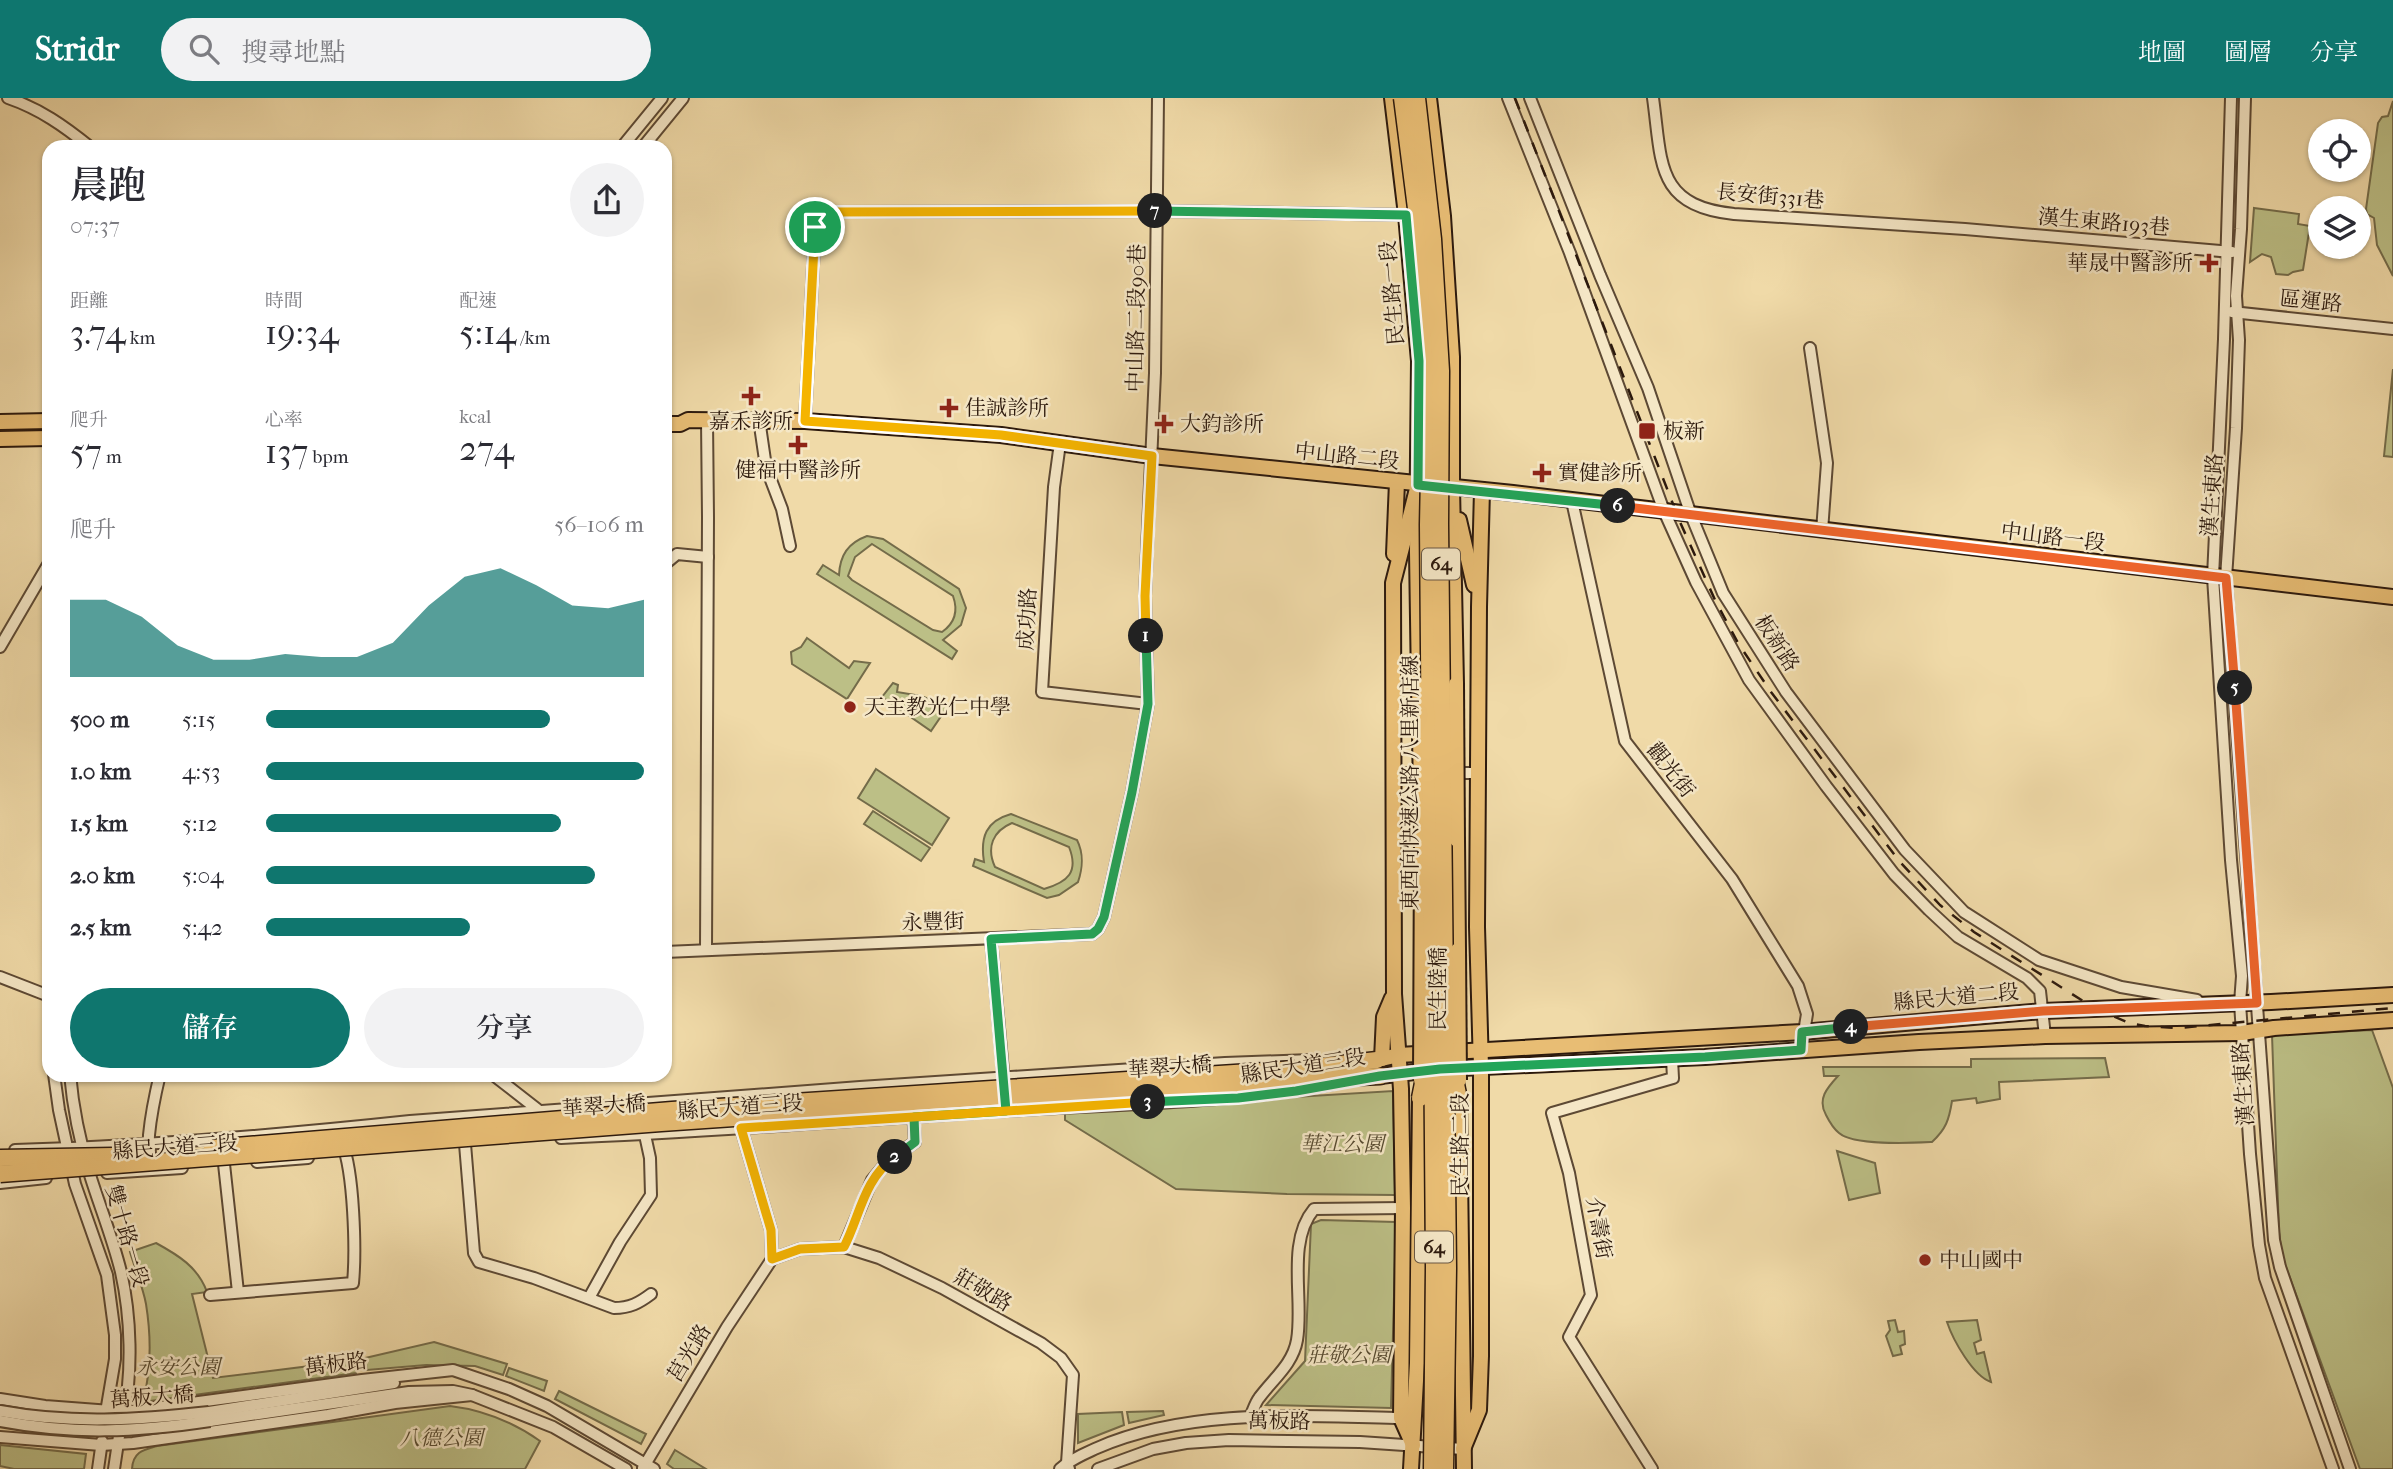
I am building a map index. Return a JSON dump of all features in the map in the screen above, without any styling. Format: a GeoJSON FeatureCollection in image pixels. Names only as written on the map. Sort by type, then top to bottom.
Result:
{"type":"FeatureCollection","features":[{"type":"Feature","properties":{"kind":"highway","name":"東西向快速公路 八里新店線"},"geometry":{"type":"LineString","coordinates":[[1402,98],[1420,240],[1431,375],[1428,525],[1439,1027],[1448,1268],[1442,1469]]}},
{"type":"Feature","properties":{"kind":"highway","name":"東西向快速公路 八里新店線"},"geometry":{"type":"LineString","coordinates":[[1417,98],[1433,239],[1441,371],[1439,1027],[1432,1469]]}},
{"type":"Feature","properties":{"kind":"highway"},"geometry":{"type":"LineString","coordinates":[[1420,1098],[1439,1027]]}},
{"type":"Feature","properties":{"kind":"highway"},"geometry":{"type":"LineString","coordinates":[[1439,1027],[1459,1099]]}},
{"type":"Feature","properties":{"kind":"highway","name":"華翠大橋"},"geometry":{"type":"LineString","coordinates":[[0,1162],[111,1156],[672,1110],[1295,1074],[1380,1065]]}},
{"type":"Feature","properties":{"kind":"highway"},"geometry":{"type":"LineString","coordinates":[[0,1162],[82,1175]]}},
{"type":"Feature","properties":{"kind":"main road","name":"民生路一段"},"geometry":{"type":"LineString","coordinates":[[1392,98],[1419,361],[1418,485]]}},
{"type":"Feature","properties":{"kind":"main road"},"geometry":{"type":"LineString","coordinates":[[1429,98],[1443,216],[1452,357],[1452,487]]}},
{"type":"Feature","properties":{"kind":"main road","name":"中山路二段"},"geometry":{"type":"LineString","coordinates":[[672,416],[688,420]]}},
{"type":"Feature","properties":{"kind":"main road","name":"中山路二段"},"geometry":{"type":"LineString","coordinates":[[672,424],[688,420],[759,419],[963,432],[1152,456],[1482,490],[1707,517]]}},
{"type":"Feature","properties":{"kind":"main road"},"geometry":{"type":"LineString","coordinates":[[0,422],[42,421]]}},
{"type":"Feature","properties":{"kind":"main road"},"geometry":{"type":"LineString","coordinates":[[0,439],[42,438]]}},
{"type":"Feature","properties":{"kind":"main road"},"geometry":{"type":"LineString","coordinates":[[1397,482],[1393,583],[1394,994],[1400,1074],[1408,1418],[1413,1446],[1410,1469]]}},
{"type":"Feature","properties":{"kind":"main road"},"geometry":{"type":"LineString","coordinates":[[1393,583],[1418,485]]}},
{"type":"Feature","properties":{"kind":"main road","name":"民生陸橋"},"geometry":{"type":"LineString","coordinates":[[1408,1418],[1420,1252],[1422,841],[1416,552],[1418,485]]}},
{"type":"Feature","properties":{"kind":"main road","name":"民生陸橋"},"geometry":{"type":"LineString","coordinates":[[1452,487],[1457,684],[1463,1448]]}},
{"type":"Feature","properties":{"kind":"main road","name":"民生路二段"},"geometry":{"type":"LineString","coordinates":[[1452,487],[1479,607]]}},
{"type":"Feature","properties":{"kind":"main road","name":"民生路二段"},"geometry":{"type":"LineString","coordinates":[[1464,1469],[1463,1448],[1479,1410],[1481,1067],[1476,928],[1482,490]]}},
{"type":"Feature","properties":{"kind":"main road","name":"中山路一段"},"geometry":{"type":"LineString","coordinates":[[1707,517],[2393,597]]}},
{"type":"Feature","properties":{"kind":"main road"},"geometry":{"type":"LineString","coordinates":[[1380,1065],[1384,1017],[1394,994]]}},
{"type":"Feature","properties":{"kind":"main road","name":"縣民大道二段"},"geometry":{"type":"LineString","coordinates":[[1439,1054],[1802,1032],[2043,1011],[2393,995]]}},
{"type":"Feature","properties":{"kind":"main road","name":"縣民大道二段"},"geometry":{"type":"LineString","coordinates":[[1440,1069],[1672,1059],[2045,1036],[2242,1033],[2274,1028],[2393,1020]]}},
{"type":"Feature","properties":{"kind":"main road","name":"縣民大道三段"},"geometry":{"type":"LineString","coordinates":[[1380,1065],[1399,1055],[1439,1054]]}},
{"type":"Feature","properties":{"kind":"main road","name":"縣民大道三段"},"geometry":{"type":"LineString","coordinates":[[1380,1065],[1400,1074],[1440,1069]]}},
{"type":"Feature","properties":{"kind":"street"},"geometry":{"type":"LineString","coordinates":[[8,98],[56,120],[81,140]]}},
{"type":"Feature","properties":{"kind":"street"},"geometry":{"type":"LineString","coordinates":[[628,140],[662,98]]}},
{"type":"Feature","properties":{"kind":"street"},"geometry":{"type":"LineString","coordinates":[[649,140],[683,98]]}},
{"type":"Feature","properties":{"kind":"street","name":"中山路二段90巷"},"geometry":{"type":"LineString","coordinates":[[1152,456],[1158,98]]}},
{"type":"Feature","properties":{"kind":"street","name":"板新路"},"geometry":{"type":"LineString","coordinates":[[1508,98],[1570,253],[1664,511],[1696,582],[1749,680],[1894,874],[1958,937],[2027,978],[2040,991],[2045,1036]]}},
{"type":"Feature","properties":{"kind":"street","name":"板新路"},"geometry":{"type":"LineString","coordinates":[[1530,98],[1648,388],[1691,515],[1723,593],[1786,692],[1905,850],[1964,912],[2039,960],[2121,987],[2217,1004]]}},
{"type":"Feature","properties":{"kind":"street","name":"長安街331巷"},"geometry":{"type":"LineString","coordinates":[[1653,98],[1663,170],[1668,182],[1694,205],[1734,214],[1965,229]]}},
{"type":"Feature","properties":{"kind":"street","name":"漢生東路"},"geometry":{"type":"LineString","coordinates":[[2231,98],[2219,577],[2231,860],[2242,976],[2240,1003],[2250,1154],[2262,1264],[2333,1469]]}},
{"type":"Feature","properties":{"kind":"street","name":"漢生東路"},"geometry":{"type":"LineString","coordinates":[[2245,98],[2236,312],[2239,340],[2236,428],[2219,577],[2276,1253],[2350,1469]]}},
{"type":"Feature","properties":{"kind":"street"},"geometry":{"type":"LineString","coordinates":[[805,421],[815,227],[820,217],[828,212],[1157,211],[1443,216]]}},
{"type":"Feature","properties":{"kind":"street","name":"漢生東路193巷"},"geometry":{"type":"LineString","coordinates":[[1965,229],[2239,252]]}},
{"type":"Feature","properties":{"kind":"street","name":"區運路"},"geometry":{"type":"LineString","coordinates":[[2224,312],[2393,329]]}},
{"type":"Feature","properties":{"kind":"street"},"geometry":{"type":"LineString","coordinates":[[1810,348],[1827,463],[1822,531]]}},
{"type":"Feature","properties":{"kind":"street"},"geometry":{"type":"LineString","coordinates":[[706,950],[707,419]]}},
{"type":"Feature","properties":{"kind":"street"},"geometry":{"type":"LineString","coordinates":[[759,419],[766,467],[782,509],[790,546]]}},
{"type":"Feature","properties":{"kind":"street","name":"成功路"},"geometry":{"type":"LineString","coordinates":[[1060,443],[1054,487],[1042,692],[1148,704]]}},
{"type":"Feature","properties":{"kind":"street","name":"永豐街"},"geometry":{"type":"LineString","coordinates":[[672,952],[1092,934],[1098,929],[1104,917],[1132,792],[1148,704],[1145,596],[1152,456]]}},
{"type":"Feature","properties":{"kind":"street","name":"觀光街"},"geometry":{"type":"LineString","coordinates":[[1572,501],[1625,741],[1732,878],[1798,986],[1807,1014],[1801,1050]]}},
{"type":"Feature","properties":{"kind":"street"},"geometry":{"type":"LineString","coordinates":[[672,558],[677,554],[708,557]]}},
{"type":"Feature","properties":{"kind":"street"},"geometry":{"type":"LineString","coordinates":[[0,647],[42,575]]}},
{"type":"Feature","properties":{"kind":"street"},"geometry":{"type":"LineString","coordinates":[[1393,773],[1478,773]]}},
{"type":"Feature","properties":{"kind":"street"},"geometry":{"type":"LineString","coordinates":[[991,939],[1006,1111]]}},
{"type":"Feature","properties":{"kind":"street"},"geometry":{"type":"LineString","coordinates":[[0,976],[42,993]]}},
{"type":"Feature","properties":{"kind":"street","name":"介壽街"},"geometry":{"type":"LineString","coordinates":[[1652,1469],[1569,1337],[1591,1295],[1569,1173],[1552,1113],[1673,1078],[1672,1059]]}},
{"type":"Feature","properties":{"kind":"street","name":"縣民大道三段"},"geometry":{"type":"LineString","coordinates":[[0,1162],[149,1142],[910,1084],[1225,1063],[1380,1065]]}},
{"type":"Feature","properties":{"kind":"street","name":"縣民大道三段"},"geometry":{"type":"LineString","coordinates":[[0,1183],[465,1144],[1238,1098],[1296,1091],[1380,1065]]}},
{"type":"Feature","properties":{"kind":"street","name":"雙十路一段"},"geometry":{"type":"LineString","coordinates":[[55,1082],[68,1152],[82,1175],[117,1255],[125,1294],[130,1359],[114,1469]]}},
{"type":"Feature","properties":{"kind":"street","name":"雙十路一段"},"geometry":{"type":"LineString","coordinates":[[71,1082],[83,1151],[82,1175],[107,1275],[115,1359],[98,1469]]}},
{"type":"Feature","properties":{"kind":"street"},"geometry":{"type":"LineString","coordinates":[[139,1172],[148,1167],[151,1159],[149,1142],[158,1082]]}},
{"type":"Feature","properties":{"kind":"street"},"geometry":{"type":"LineString","coordinates":[[502,1082],[540,1112],[551,1139]]}},
{"type":"Feature","properties":{"kind":"street"},"geometry":{"type":"LineString","coordinates":[[844,1247],[872,1180],[888,1161],[915,1142],[910,1084]]}},
{"type":"Feature","properties":{"kind":"street"},"geometry":{"type":"LineString","coordinates":[[741,1128],[771,1230],[772,1259]]}},
{"type":"Feature","properties":{"kind":"street"},"geometry":{"type":"LineString","coordinates":[[210,1295],[353,1283],[352,1210],[346,1153],[336,1129]]}},
{"type":"Feature","properties":{"kind":"street"},"geometry":{"type":"LineString","coordinates":[[589,1298],[650,1195],[650,1158],[645,1135]]}},
{"type":"Feature","properties":{"kind":"street"},"geometry":{"type":"LineString","coordinates":[[465,1144],[474,1253],[479,1262],[534,1278],[603,1305],[625,1308],[651,1294]]}},
{"type":"Feature","properties":{"kind":"street"},"geometry":{"type":"LineString","coordinates":[[225,1164],[238,1292]]}},
{"type":"Feature","properties":{"kind":"street"},"geometry":{"type":"LineString","coordinates":[[1250,1417],[1258,1399],[1278,1378],[1297,1340],[1302,1231],[1314,1209],[1403,1208]]}},
{"type":"Feature","properties":{"kind":"street","name":"莊敬路"},"geometry":{"type":"LineString","coordinates":[[772,1259],[800,1249],[844,1247],[879,1258],[942,1288],[1041,1343],[1061,1358],[1073,1375],[1065,1467]]}},
{"type":"Feature","properties":{"kind":"street","name":"莒光路"},"geometry":{"type":"LineString","coordinates":[[647,1467],[720,1338],[772,1259]]}},
{"type":"Feature","properties":{"kind":"street","name":"萬板路"},"geometry":{"type":"LineString","coordinates":[[0,1399],[54,1407],[124,1412],[453,1370],[509,1389],[547,1406],[647,1467]]}},
{"type":"Feature","properties":{"kind":"street","name":"萬板大橋"},"geometry":{"type":"LineString","coordinates":[[0,1421],[80,1432],[156,1429],[394,1383],[474,1377]]}},
{"type":"Feature","properties":{"kind":"street","name":"萬板大橋"},"geometry":{"type":"LineString","coordinates":[[0,1411],[62,1420],[210,1417],[409,1392],[441,1390],[472,1395]]}},
{"type":"Feature","properties":{"kind":"street"},"geometry":{"type":"LineString","coordinates":[[3,1437],[101,1445],[132,1443],[395,1403],[472,1395],[552,1427],[626,1469]]}},
{"type":"Feature","properties":{"kind":"street"},"geometry":{"type":"LineString","coordinates":[[37,1440],[55,1430],[54,1407]]}},
{"type":"Feature","properties":{"kind":"street","name":"萬板路"},"geometry":{"type":"LineString","coordinates":[[1065,1467],[1128,1436],[1216,1419],[1408,1418]]}},
{"type":"Feature","properties":{"kind":"street","name":"萬板路"},"geometry":{"type":"LineString","coordinates":[[1098,1469],[1142,1452],[1186,1443],[1229,1440],[1360,1442],[1463,1448]]}},
{"type":"Feature","properties":{"kind":"green space"},"geometry":{"type":"Polygon","coordinates":[[[2393,101],[2393,276],[2377,245],[2374,218],[2371,216],[2371,196],[2368,196],[2378,123],[2382,117],[2388,116],[2393,101]]]}},
{"type":"Feature","properties":{"kind":"green space"},"geometry":{"type":"Polygon","coordinates":[[[2254,208],[2299,214],[2298,224],[2308,226],[2303,270],[2288,275],[2276,274],[2271,257],[2262,254],[2250,262],[2254,208]]]}},
{"type":"Feature","properties":{"kind":"green space"},"geometry":{"type":"Polygon","coordinates":[[[2393,369],[2393,457],[2384,456],[2393,369]]]}},
{"type":"Feature","properties":{"kind":"green space"},"geometry":{"type":"Polygon","coordinates":[[[867,536],[883,539],[959,589],[966,608],[961,625],[943,640],[957,651],[952,659],[817,574],[823,565],[839,575],[846,551],[867,536]],[[872,544],[855,557],[848,576],[933,630],[942,632],[950,625],[954,616],[953,596],[872,544]]]}},
{"type":"Feature","properties":{"kind":"green space"},"geometry":{"type":"Polygon","coordinates":[[[807,638],[849,668],[854,661],[870,663],[847,699],[792,664],[791,652],[801,647],[807,638]]]}},
{"type":"Feature","properties":{"kind":"green space"},"geometry":{"type":"Polygon","coordinates":[[[893,683],[898,685],[897,692],[921,696],[948,706],[931,731],[882,697],[893,683]]]}},
{"type":"Feature","properties":{"kind":"green space"},"geometry":{"type":"Polygon","coordinates":[[[876,769],[949,818],[932,845],[858,798],[876,769]]]}},
{"type":"Feature","properties":{"kind":"green space"},"geometry":{"type":"Polygon","coordinates":[[[873,811],[930,848],[921,861],[864,824],[873,811]]]}},
{"type":"Feature","properties":{"kind":"green space"},"geometry":{"type":"Polygon","coordinates":[[[1011,814],[1077,840],[1082,861],[1078,882],[1059,895],[1047,898],[973,866],[975,859],[984,862],[984,838],[990,826],[1011,814]],[[1012,823],[996,835],[991,853],[995,867],[1044,889],[1069,875],[1073,863],[1069,847],[1012,823]]]}},
{"type":"Feature","properties":{"kind":"green space"},"geometry":{"type":"Polygon","coordinates":[[[2372,1030],[2393,1088],[2393,1469],[2360,1469],[2282,1256],[2279,1232],[2272,1035],[2372,1030]]]}},
{"type":"Feature","properties":{"kind":"green space"},"geometry":{"type":"Polygon","coordinates":[[[2105,1058],[2109,1077],[1999,1082],[2000,1099],[1977,1103],[1976,1098],[1952,1101],[1946,1124],[1932,1142],[1883,1143],[1846,1137],[1832,1125],[1823,1109],[1827,1089],[1838,1076],[1824,1076],[1823,1067],[1971,1067],[1971,1059],[2105,1058]]]}},
{"type":"Feature","properties":{"kind":"green space","name":"華江公園"},"geometry":{"type":"Polygon","coordinates":[[[1393,1091],[1395,1195],[1176,1189],[1065,1120],[1065,1111],[1393,1091]]]}},
{"type":"Feature","properties":{"kind":"green space"},"geometry":{"type":"Polygon","coordinates":[[[1837,1151],[1875,1163],[1880,1193],[1849,1200],[1837,1151]]]}},
{"type":"Feature","properties":{"kind":"green space","name":"莊敬公園"},"geometry":{"type":"Polygon","coordinates":[[[1321,1220],[1396,1222],[1391,1408],[1266,1405],[1305,1361],[1311,1224],[1321,1220]]]}},
{"type":"Feature","properties":{"kind":"green space","name":"永安公園"},"geometry":{"type":"Polygon","coordinates":[[[156,1243],[193,1269],[207,1292],[192,1294],[213,1378],[358,1360],[356,1373],[143,1402],[149,1366],[149,1328],[145,1298],[130,1252],[156,1243]]]}},
{"type":"Feature","properties":{"kind":"green space"},"geometry":{"type":"Polygon","coordinates":[[[1895,1320],[1898,1332],[1904,1331],[1905,1344],[1900,1346],[1902,1354],[1893,1356],[1886,1336],[1890,1330],[1888,1321],[1895,1320]]]}},
{"type":"Feature","properties":{"kind":"green space"},"geometry":{"type":"Polygon","coordinates":[[[1977,1320],[1981,1340],[1974,1343],[1977,1354],[1984,1352],[1991,1382],[1977,1373],[1971,1365],[1947,1322],[1977,1320]]]}},
{"type":"Feature","properties":{"kind":"green space"},"geometry":{"type":"Polygon","coordinates":[[[434,1342],[507,1364],[503,1375],[475,1366],[426,1365],[367,1370],[365,1358],[434,1342]]]}},
{"type":"Feature","properties":{"kind":"green space"},"geometry":{"type":"Polygon","coordinates":[[[509,1368],[547,1381],[544,1391],[506,1376],[509,1368]]]}},
{"type":"Feature","properties":{"kind":"green space"},"geometry":{"type":"Polygon","coordinates":[[[559,1391],[646,1434],[641,1444],[555,1399],[559,1391]]]}},
{"type":"Feature","properties":{"kind":"green space","name":"八德公園"},"geometry":{"type":"Polygon","coordinates":[[[450,1406],[497,1418],[540,1441],[525,1469],[132,1469],[137,1455],[157,1446],[450,1406]]]}},
{"type":"Feature","properties":{"kind":"green space"},"geometry":{"type":"Polygon","coordinates":[[[1163,1411],[1164,1415],[1129,1423],[1127,1412],[1163,1411]]]}},
{"type":"Feature","properties":{"kind":"green space"},"geometry":{"type":"Polygon","coordinates":[[[1122,1412],[1124,1425],[1078,1443],[1078,1414],[1122,1412]]]}},
{"type":"Feature","properties":{"kind":"green space"},"geometry":{"type":"Polygon","coordinates":[[[0,1445],[86,1454],[84,1469],[14,1469],[0,1466],[0,1445]]]}},
{"type":"Feature","properties":{"kind":"green space"},"geometry":{"type":"Polygon","coordinates":[[[675,1450],[706,1469],[674,1469],[667,1464],[675,1450]]]}},
{"type":"Feature","properties":{"kind":"railway"},"geometry":{"type":"LineString","coordinates":[[1515,98],[1680,522],[1715,600],[1738,643],[1771,692],[1900,862],[1940,905],[1974,932],[2094,1008],[2129,1023],[2178,1028],[2393,1008]]}},
{"type":"Feature","properties":{"kind":"place","name":"華晟中醫診所"},"geometry":{"type":"Point","coordinates":[2209,263]}},
{"type":"Feature","properties":{"kind":"place","name":"嘉禾診所"},"geometry":{"type":"Point","coordinates":[751,396]}},
{"type":"Feature","properties":{"kind":"place","name":"佳誠診所"},"geometry":{"type":"Point","coordinates":[949,408]}},
{"type":"Feature","properties":{"kind":"place","name":"大鈞診所"},"geometry":{"type":"Point","coordinates":[1164,424]}},
{"type":"Feature","properties":{"kind":"place","name":"板新"},"geometry":{"type":"Point","coordinates":[1647,431]}},
{"type":"Feature","properties":{"kind":"place","name":"健福中醫診所"},"geometry":{"type":"Point","coordinates":[798,445]}},
{"type":"Feature","properties":{"kind":"place","name":"實健診所"},"geometry":{"type":"Point","coordinates":[1542,473]}},
{"type":"Feature","properties":{"kind":"place","name":"天主教光仁中學"},"geometry":{"type":"Point","coordinates":[850,707]}},
{"type":"Feature","properties":{"kind":"place","name":"中山國中"},"geometry":{"type":"Point","coordinates":[1925,1260]}},
{"type":"Feature","properties":{"kind":"route"},"geometry":{"type":"LineString","coordinates":[[815,227],[805,421],[1001,435],[1152,456],[1145,596],[1148,704],[1132,792],[1104,917],[1098,929],[1092,934],[991,939],[1006,1111],[914,1117],[915,1142],[888,1161],[872,1180],[844,1247],[800,1249],[785,1252],[772,1259],[771,1230],[741,1128],[913,1116],[914,1117],[1238,1098],[1440,1069],[1801,1050],[1802,1032],[2043,1011],[2257,1003],[2226,578],[1482,490],[1418,485],[1419,361],[1406,215],[1157,211],[828,212],[820,217],[815,227]]}}]}
